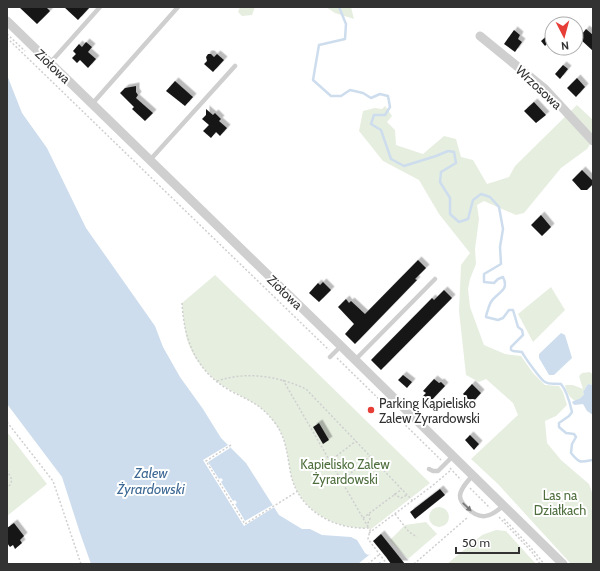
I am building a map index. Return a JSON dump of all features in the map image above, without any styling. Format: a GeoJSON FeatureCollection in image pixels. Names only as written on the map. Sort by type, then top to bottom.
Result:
{"type":"FeatureCollection","features":[{"type":"Feature","properties":{"kind":"street","name":"Ziołowa"},"geometry":{"type":"LineString","coordinates":[[7,21],[563,564]]}},
{"type":"Feature","properties":{"kind":"street","name":"Wrzosowa"},"geometry":{"type":"LineString","coordinates":[[480,36],[540,84],[593,142]]}},
{"type":"Feature","properties":{"kind":"lane"},"geometry":{"type":"LineString","coordinates":[[50,63],[100,7]]}},
{"type":"Feature","properties":{"kind":"lane"},"geometry":{"type":"LineString","coordinates":[[92,104],[178,7]]}},
{"type":"Feature","properties":{"kind":"lane"},"geometry":{"type":"LineString","coordinates":[[150,160],[235,66]]}},
{"type":"Feature","properties":{"kind":"lane"},"geometry":{"type":"LineString","coordinates":[[355,360],[435,279]]}},
{"type":"Feature","properties":{"kind":"lane"},"geometry":{"type":"LineString","coordinates":[[332,355],[341,346]]}},
{"type":"Feature","properties":{"kind":"lane"},"geometry":{"type":"LineString","coordinates":[[430,469],[433,471],[438,471],[454,456]]}},
{"type":"Feature","properties":{"kind":"lane"},"geometry":{"type":"LineString","coordinates":[[473,475],[464,486],[460,495],[462,504],[465,507],[476,515],[486,516],[495,513],[504,505]]}},
{"type":"Feature","properties":{"kind":"path"},"geometry":{"type":"LineString","coordinates":[[7,38],[455,473]]}},
{"type":"Feature","properties":{"kind":"path"},"geometry":{"type":"LineString","coordinates":[[182,303],[183,319],[187,338],[199,363],[227,389],[256,404],[276,424],[286,444],[292,476],[298,491],[311,509],[326,520],[346,528],[369,528]]}},
{"type":"Feature","properties":{"kind":"path"},"geometry":{"type":"LineString","coordinates":[[217,381],[237,377],[254,376],[283,380],[306,389],[413,501]]}},
{"type":"Feature","properties":{"kind":"path"},"geometry":{"type":"LineString","coordinates":[[283,380],[369,528],[368,540],[387,564]]}},
{"type":"Feature","properties":{"kind":"path"},"geometry":{"type":"LineString","coordinates":[[7,422],[53,481],[81,564]]}},
{"type":"Feature","properties":{"kind":"path"},"geometry":{"type":"LineString","coordinates":[[330,461],[356,441]]}},
{"type":"Feature","properties":{"kind":"path"},"geometry":{"type":"LineString","coordinates":[[230,446],[206,461],[245,524],[298,491]]}},
{"type":"Feature","properties":{"kind":"path"},"geometry":{"type":"LineString","coordinates":[[342,481],[370,456]]}},
{"type":"Feature","properties":{"kind":"path"},"geometry":{"type":"LineString","coordinates":[[7,470],[12,480],[10,485],[7,487]]}},
{"type":"Feature","properties":{"kind":"path"},"geometry":{"type":"LineString","coordinates":[[369,533],[413,501],[451,470]]}},
{"type":"Feature","properties":{"kind":"path"},"geometry":{"type":"LineString","coordinates":[[363,518],[402,489]]}},
{"type":"Feature","properties":{"kind":"path"},"geometry":{"type":"LineString","coordinates":[[394,494],[401,498],[407,495]]}},
{"type":"Feature","properties":{"kind":"path"},"geometry":{"type":"LineString","coordinates":[[367,525],[370,519],[369,514]]}},
{"type":"Feature","properties":{"kind":"path"},"geometry":{"type":"LineString","coordinates":[[395,514],[409,532],[417,537]]}},
{"type":"Feature","properties":{"kind":"path"},"geometry":{"type":"LineString","coordinates":[[414,564],[468,517]]}},
{"type":"Feature","properties":{"kind":"path"},"geometry":{"type":"LineString","coordinates":[[368,564],[380,554]]}},
{"type":"Feature","properties":{"kind":"green space"},"geometry":{"type":"Polygon","coordinates":[[[240,7],[255,7],[252,15],[242,16],[238,12],[240,7]]]}},
{"type":"Feature","properties":{"kind":"green space"},"geometry":{"type":"Polygon","coordinates":[[[326,7],[351,7],[354,19],[335,13],[326,7]]]}},
{"type":"Feature","properties":{"kind":"green space","name":"Las na Działkach"},"geometry":{"type":"Polygon","coordinates":[[[577,105],[593,120],[593,140],[587,149],[561,168],[524,213],[516,215],[484,201],[477,205],[479,219],[475,249],[476,264],[468,289],[470,307],[484,345],[505,354],[521,356],[533,373],[545,385],[559,386],[563,392],[567,405],[556,416],[545,421],[547,443],[561,460],[589,484],[593,495],[593,564],[571,564],[498,484],[471,459],[518,415],[513,403],[486,379],[479,382],[466,375],[459,311],[461,265],[470,253],[439,214],[419,180],[383,161],[359,131],[363,111],[375,108],[382,109],[385,106],[392,116],[387,122],[395,130],[396,145],[423,154],[444,136],[456,139],[461,157],[473,160],[487,184],[509,177],[515,166],[577,105]]]}},
{"type":"Feature","properties":{"kind":"green space","name":"Kapielisko Zalew Żyrardowski"},"geometry":{"type":"Polygon","coordinates":[[[215,275],[430,483],[370,530],[369,528],[356,528],[331,521],[310,508],[295,487],[284,441],[275,423],[260,407],[224,386],[210,375],[198,361],[189,345],[185,332],[182,303],[215,275]]]}},
{"type":"Feature","properties":{"kind":"green space"},"geometry":{"type":"Polygon","coordinates":[[[551,287],[565,310],[533,342],[518,314],[551,287]]]}},
{"type":"Feature","properties":{"kind":"green space"},"geometry":{"type":"Polygon","coordinates":[[[590,372],[593,375],[593,385],[588,384],[583,392],[583,397],[576,401],[574,400],[566,390],[565,385],[573,385],[583,389],[579,376],[582,373],[590,372]]]}},
{"type":"Feature","properties":{"kind":"green space"},"geometry":{"type":"Polygon","coordinates":[[[7,432],[47,484],[7,516],[7,432]]]}},
{"type":"Feature","properties":{"kind":"green space"},"geometry":{"type":"Polygon","coordinates":[[[435,507],[443,507],[449,513],[449,521],[443,527],[435,527],[429,521],[429,513],[435,507]]]}},
{"type":"Feature","properties":{"kind":"green space"},"geometry":{"type":"Polygon","coordinates":[[[426,522],[437,534],[408,559],[390,540],[405,525],[426,522]]]}},
{"type":"Feature","properties":{"kind":"green space"},"geometry":{"type":"Polygon","coordinates":[[[496,530],[506,531],[536,564],[447,564],[482,535],[496,530]]]}},
{"type":"Feature","properties":{"kind":"water","name":"Zalew Żyrardowski"},"geometry":{"type":"Polygon","coordinates":[[[7,75],[22,113],[47,148],[86,228],[155,326],[163,347],[180,377],[203,409],[221,438],[246,463],[279,515],[302,529],[310,529],[322,535],[351,537],[357,540],[365,553],[368,555],[373,553],[382,564],[91,564],[62,477],[7,404],[7,75]]]}},
{"type":"Feature","properties":{"kind":"water"},"geometry":{"type":"Polygon","coordinates":[[[561,333],[565,335],[572,358],[554,375],[549,375],[539,358],[539,354],[561,333]]]}},
{"type":"Feature","properties":{"kind":"water"},"geometry":{"type":"Polygon","coordinates":[[[588,384],[593,385],[593,415],[587,411],[583,404],[575,405],[572,402],[583,396],[583,392],[588,384]]]}},
{"type":"Feature","properties":{"kind":"pier"},"geometry":{"type":"Polygon","coordinates":[[[228,445],[230,448],[208,462],[219,479],[221,478],[223,480],[221,482],[233,501],[235,500],[237,503],[235,504],[245,521],[275,504],[276,506],[244,526],[203,460],[228,445]]]}},
{"type":"Feature","properties":{"kind":"pier"},"geometry":{"type":"Polygon","coordinates":[[[374,551],[382,560],[377,564],[358,564],[374,551]]]}},
{"type":"Feature","properties":{"kind":"building"},"geometry":{"type":"Polygon","coordinates":[[[19,7],[46,7],[50,11],[37,24],[19,7]]]}},
{"type":"Feature","properties":{"kind":"building"},"geometry":{"type":"Polygon","coordinates":[[[64,7],[90,7],[78,20],[64,7]]]}},
{"type":"Feature","properties":{"kind":"building"},"geometry":{"type":"Polygon","coordinates":[[[586,29],[593,35],[593,51],[584,43],[584,32],[586,29]]]}},
{"type":"Feature","properties":{"kind":"building"},"geometry":{"type":"Polygon","coordinates":[[[514,30],[520,35],[518,39],[522,42],[515,52],[504,44],[514,30]]]}},
{"type":"Feature","properties":{"kind":"building"},"geometry":{"type":"Polygon","coordinates":[[[86,42],[92,47],[88,52],[96,59],[88,68],[80,60],[77,63],[72,58],[76,54],[73,51],[79,44],[82,47],[86,42]]]}},
{"type":"Feature","properties":{"kind":"building"},"geometry":{"type":"Polygon","coordinates":[[[208,54],[211,54],[214,57],[217,54],[224,60],[213,72],[204,64],[207,61],[206,57],[208,54]]]}},
{"type":"Feature","properties":{"kind":"building"},"geometry":{"type":"Polygon","coordinates":[[[563,65],[568,69],[560,79],[555,74],[563,65]]]}},
{"type":"Feature","properties":{"kind":"building"},"geometry":{"type":"Polygon","coordinates":[[[577,78],[585,87],[576,97],[567,88],[577,78]]]}},
{"type":"Feature","properties":{"kind":"building"},"geometry":{"type":"Polygon","coordinates":[[[175,81],[193,97],[185,106],[166,91],[175,81]]]}},
{"type":"Feature","properties":{"kind":"building"},"geometry":{"type":"Polygon","coordinates":[[[136,86],[136,92],[138,95],[136,98],[153,113],[145,121],[132,109],[134,107],[120,93],[125,88],[136,86]]]}},
{"type":"Feature","properties":{"kind":"building"},"geometry":{"type":"Polygon","coordinates":[[[534,102],[546,115],[536,123],[524,111],[534,102]]]}},
{"type":"Feature","properties":{"kind":"building"},"geometry":{"type":"Polygon","coordinates":[[[206,109],[213,115],[215,113],[221,119],[219,121],[227,128],[220,136],[216,132],[211,138],[203,131],[209,125],[202,119],[206,115],[206,109]]]}},
{"type":"Feature","properties":{"kind":"building"},"geometry":{"type":"Polygon","coordinates":[[[582,170],[593,181],[593,184],[587,190],[581,190],[572,180],[582,170]]]}},
{"type":"Feature","properties":{"kind":"building"},"geometry":{"type":"Polygon","coordinates":[[[541,215],[551,227],[542,236],[531,225],[541,215]]]}},
{"type":"Feature","properties":{"kind":"building"},"geometry":{"type":"Polygon","coordinates":[[[418,260],[426,268],[415,279],[417,280],[355,344],[345,334],[354,324],[338,307],[346,299],[349,303],[351,301],[365,314],[418,260]]]}},
{"type":"Feature","properties":{"kind":"building"},"geometry":{"type":"Polygon","coordinates":[[[323,282],[331,290],[319,302],[309,293],[318,283],[320,285],[323,282]]]}},
{"type":"Feature","properties":{"kind":"building"},"geometry":{"type":"Polygon","coordinates":[[[444,290],[452,298],[381,370],[371,360],[432,298],[434,300],[444,290]]]}},
{"type":"Feature","properties":{"kind":"building"},"geometry":{"type":"Polygon","coordinates":[[[403,375],[412,382],[407,388],[398,380],[403,375]]]}},
{"type":"Feature","properties":{"kind":"building"},"geometry":{"type":"Polygon","coordinates":[[[434,379],[439,383],[441,382],[445,386],[427,405],[421,398],[426,393],[423,391],[434,379]]]}},
{"type":"Feature","properties":{"kind":"building"},"geometry":{"type":"Polygon","coordinates":[[[472,384],[481,393],[472,403],[463,394],[472,384]]]}},
{"type":"Feature","properties":{"kind":"building"},"geometry":{"type":"Polygon","coordinates":[[[319,423],[329,440],[323,444],[313,427],[319,423]]]}},
{"type":"Feature","properties":{"kind":"building"},"geometry":{"type":"Polygon","coordinates":[[[470,435],[479,444],[474,450],[465,440],[470,435]]]}},
{"type":"Feature","properties":{"kind":"building"},"geometry":{"type":"Polygon","coordinates":[[[440,489],[445,495],[415,519],[410,512],[440,489]]]}},
{"type":"Feature","properties":{"kind":"building"},"geometry":{"type":"Polygon","coordinates":[[[14,523],[24,536],[20,540],[22,543],[15,549],[13,545],[10,547],[7,543],[7,528],[14,523]]]}},
{"type":"Feature","properties":{"kind":"building"},"geometry":{"type":"Polygon","coordinates":[[[381,534],[405,564],[391,564],[373,541],[381,534]]]}},
{"type":"Feature","properties":{"kind":"waterway"},"geometry":{"type":"LineString","coordinates":[[339,7],[346,24],[345,39],[319,45],[313,80],[331,96],[341,96],[350,90],[363,93],[371,98],[380,94],[388,96],[390,107],[385,115],[374,115],[371,124],[381,130],[391,159],[404,166],[448,151],[454,152],[456,163],[441,172],[440,182],[450,198],[450,214],[459,222],[468,219],[473,200],[481,194],[490,197],[499,207],[503,229],[500,247],[501,264],[484,274],[484,282],[494,283],[503,277],[505,285],[502,291],[491,302],[486,317],[498,320],[503,318],[509,310],[513,310],[518,327],[522,330],[523,335],[511,347],[511,350],[522,352],[545,382],[551,384],[561,384],[567,394],[572,412],[559,423],[559,427],[566,433],[574,434],[576,437],[572,444],[571,453],[578,461],[583,462],[593,460]]}},
{"type":"Feature","properties":{"kind":"place","name":"Parking Kąpielisko Zalew Żyrardowski"},"geometry":{"type":"Point","coordinates":[371,410]}}]}
